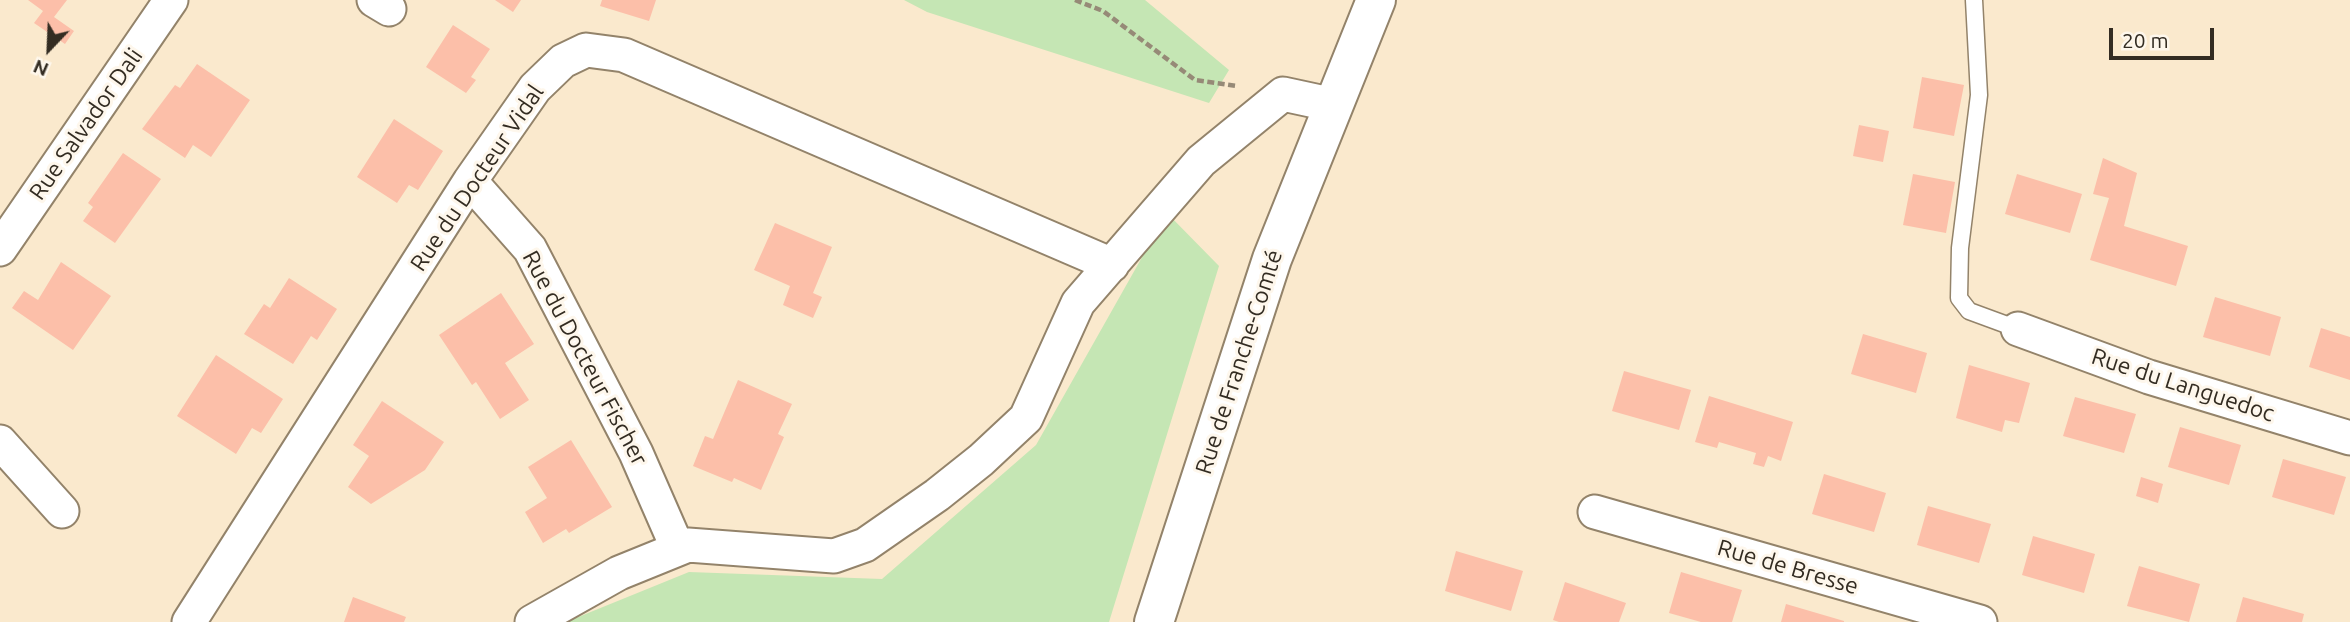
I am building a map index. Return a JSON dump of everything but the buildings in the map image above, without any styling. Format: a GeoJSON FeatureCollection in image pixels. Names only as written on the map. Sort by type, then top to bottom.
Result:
{"type":"FeatureCollection","features":[{"type":"Feature","properties":{"kind":"street","name":"Rue Salvador Dali"},"geometry":{"type":"LineString","coordinates":[[0,249],[171,0]]}},
{"type":"Feature","properties":{"kind":"street","name":"Rue de Franche-Comté"},"geometry":{"type":"LineString","coordinates":[[1154,622],[1272,259],[1376,0]]}},
{"type":"Feature","properties":{"kind":"street","name":"Rue du Docteur Vidal"},"geometry":{"type":"LineString","coordinates":[[189,622],[470,181],[535,88],[563,61],[586,50],[624,55],[1112,265]]}},
{"type":"Feature","properties":{"kind":"street"},"geometry":{"type":"LineString","coordinates":[[532,622],[619,573],[688,545],[834,556],[865,545],[937,495],[981,460],[1026,418],[1079,303],[1201,161],[1283,94],[1334,104]]}},
{"type":"Feature","properties":{"kind":"street","name":"Rue du Docteur Fischer"},"geometry":{"type":"LineString","coordinates":[[470,181],[530,249],[636,453],[678,549]]}},
{"type":"Feature","properties":{"kind":"street","name":"Rue du Languedoc"},"geometry":{"type":"LineString","coordinates":[[2018,328],[2148,377],[2350,438]]}},
{"type":"Feature","properties":{"kind":"street"},"geometry":{"type":"LineString","coordinates":[[0,442],[62,511]]}},
{"type":"Feature","properties":{"kind":"street","name":"Rue de Bresse"},"geometry":{"type":"LineString","coordinates":[[1595,512],[1980,622]]}},
{"type":"Feature","properties":{"kind":"lane"},"geometry":{"type":"LineString","coordinates":[[1974,0],[1979,95],[1960,248],[1959,298],[1969,311],[2018,328]]}},
{"type":"Feature","properties":{"kind":"path"},"geometry":{"type":"LineString","coordinates":[[1075,0],[1103,10],[1195,80],[1283,94]]}},
{"type":"Feature","properties":{"kind":"green space"},"geometry":{"type":"Polygon","coordinates":[[[904,0],[1145,0],[1229,70],[1209,103],[927,12],[904,0]]]}},
{"type":"Feature","properties":{"kind":"green space"},"geometry":{"type":"Polygon","coordinates":[[[1167,213],[1219,266],[1109,622],[566,622],[689,572],[882,579],[1036,445],[1167,213]]]}}]}
